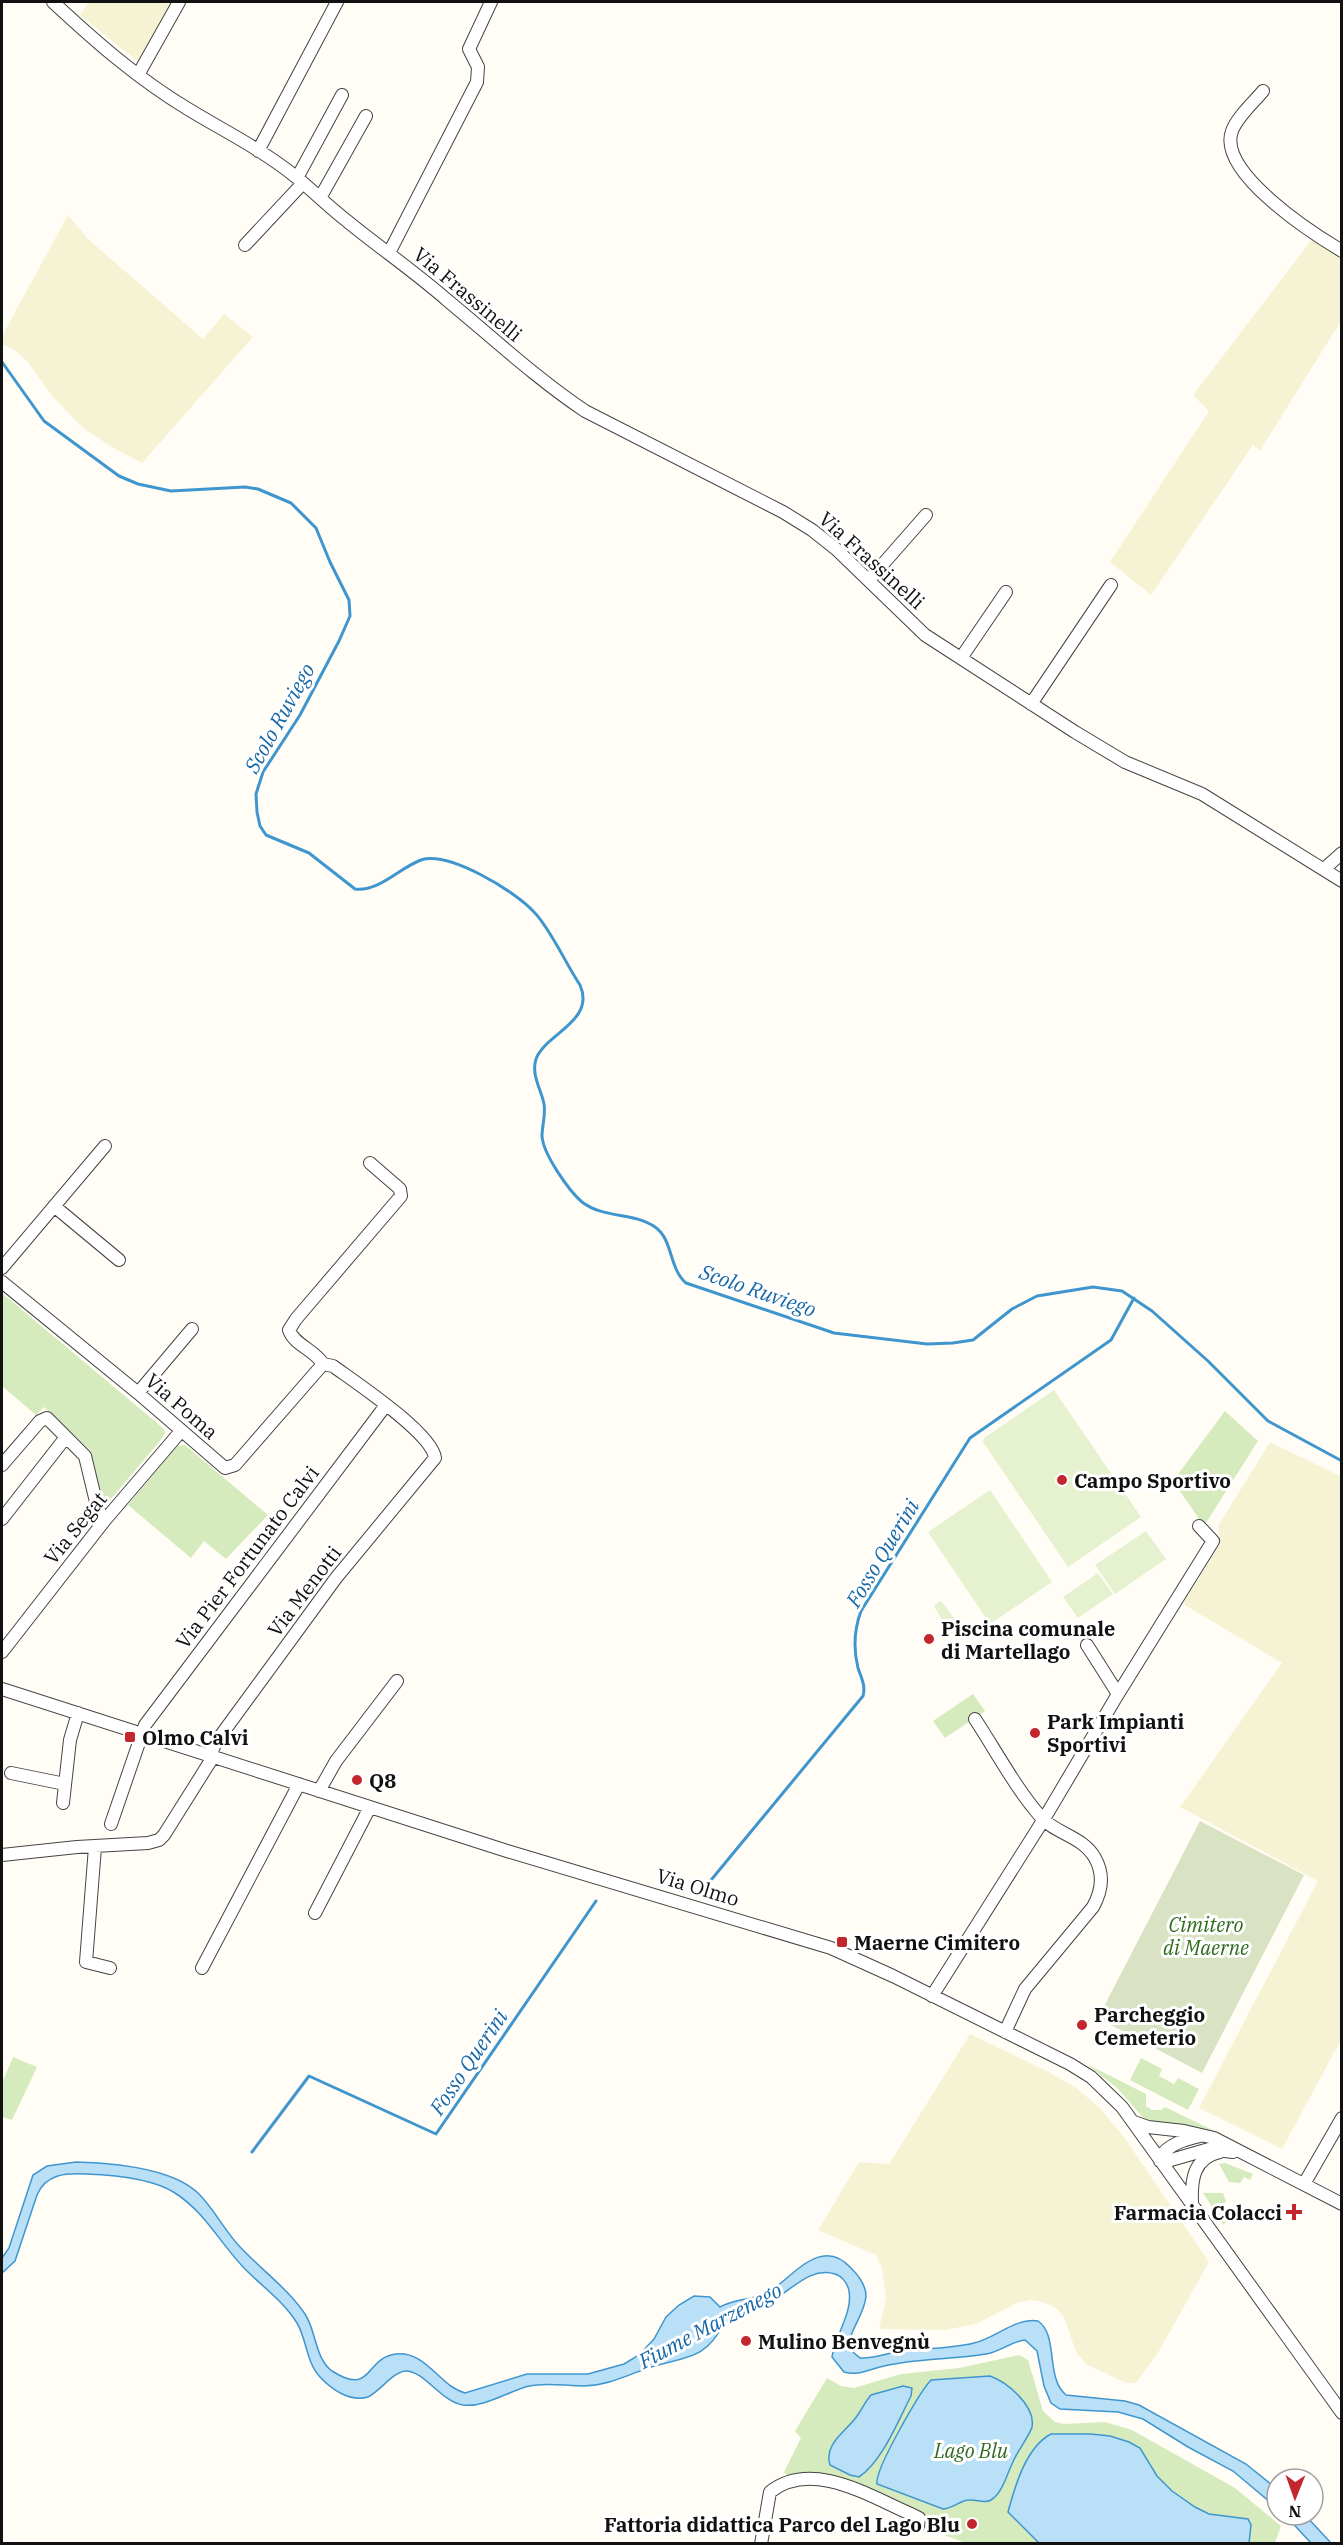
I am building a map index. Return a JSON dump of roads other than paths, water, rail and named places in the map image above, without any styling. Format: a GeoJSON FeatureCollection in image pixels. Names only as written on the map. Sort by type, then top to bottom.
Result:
{"type":"FeatureCollection","features":[{"type":"Feature","properties":{"kind":"street","name":"Via Frassinelli"},"geometry":{"type":"LineString","coordinates":[[53,2],[100,45],[138,75],[300,180],[445,298],[540,380],[564,397],[585,411],[783,512],[820,536],[925,635],[1125,762],[1202,794],[1341,880]]}},
{"type":"Feature","properties":{"kind":"street"},"geometry":{"type":"LineString","coordinates":[[138,75],[179,2]]}},
{"type":"Feature","properties":{"kind":"street"},"geometry":{"type":"LineString","coordinates":[[258,151],[337,2]]}},
{"type":"Feature","properties":{"kind":"street"},"geometry":{"type":"LineString","coordinates":[[389,253],[477,82],[478,67],[469,49],[491,2]]}},
{"type":"Feature","properties":{"kind":"street"},"geometry":{"type":"LineString","coordinates":[[1263,91],[1232,129],[1231,152],[1247,175],[1276,205],[1306,230],[1341,251]]}},
{"type":"Feature","properties":{"kind":"street"},"geometry":{"type":"LineString","coordinates":[[245,245],[300,180],[342,95]]}},
{"type":"Feature","properties":{"kind":"street"},"geometry":{"type":"LineString","coordinates":[[320,198],[366,116]]}},
{"type":"Feature","properties":{"kind":"street"},"geometry":{"type":"LineString","coordinates":[[868,580],[926,515]]}},
{"type":"Feature","properties":{"kind":"street"},"geometry":{"type":"LineString","coordinates":[[1031,704],[1111,585]]}},
{"type":"Feature","properties":{"kind":"street"},"geometry":{"type":"LineString","coordinates":[[961,658],[1006,592]]}},
{"type":"Feature","properties":{"kind":"street"},"geometry":{"type":"LineString","coordinates":[[1324,870],[1341,854]]}},
{"type":"Feature","properties":{"kind":"street"},"geometry":{"type":"LineString","coordinates":[[2,1268],[105,1146]]}},
{"type":"Feature","properties":{"kind":"street"},"geometry":{"type":"LineString","coordinates":[[370,1163],[400,1189],[401,1196],[289,1330],[293,1337],[318,1356],[323,1364],[333,1366],[386,1405]]}},
{"type":"Feature","properties":{"kind":"street"},"geometry":{"type":"LineString","coordinates":[[54,1206],[119,1260]]}},
{"type":"Feature","properties":{"kind":"street","name":"Via Poma"},"geometry":{"type":"LineString","coordinates":[[2,1282],[138,1393],[220,1465],[230,1468],[323,1364]]}},
{"type":"Feature","properties":{"kind":"street"},"geometry":{"type":"LineString","coordinates":[[138,1393],[192,1329]]}},
{"type":"Feature","properties":{"kind":"street","name":"Via Menotti"},"geometry":{"type":"LineString","coordinates":[[95,1847],[148,1843],[159,1840],[164,1835],[228,1725],[336,1578],[432,1463],[435,1455],[428,1442],[386,1405]]}},
{"type":"Feature","properties":{"kind":"street","name":"Via Pier Fortunato Calvi"},"geometry":{"type":"LineString","coordinates":[[141,1734],[145,1725],[386,1405]]}},
{"type":"Feature","properties":{"kind":"street"},"geometry":{"type":"LineString","coordinates":[[2,1465],[46,1418],[85,1456],[98,1510],[105,1520]]}},
{"type":"Feature","properties":{"kind":"street","name":"Via Segat"},"geometry":{"type":"LineString","coordinates":[[2,1652],[105,1520],[181,1431]]}},
{"type":"Feature","properties":{"kind":"street"},"geometry":{"type":"LineString","coordinates":[[2,1519],[66,1437]]}},
{"type":"Feature","properties":{"kind":"street"},"geometry":{"type":"LineString","coordinates":[[932,1996],[1044,1820],[1118,1694],[1213,1541],[1199,1526]]}},
{"type":"Feature","properties":{"kind":"street"},"geometry":{"type":"LineString","coordinates":[[1087,1645],[1118,1694]]}},
{"type":"Feature","properties":{"kind":"street"},"geometry":{"type":"LineString","coordinates":[[319,1791],[336,1761],[397,1681]]}},
{"type":"Feature","properties":{"kind":"street","name":"Via Olmo"},"geometry":{"type":"LineString","coordinates":[[2,1689],[370,1807],[831,1948],[855,1957],[1070,2064],[1091,2077],[1108,2092],[1134,2122],[1341,2413]]}},
{"type":"Feature","properties":{"kind":"street"},"geometry":{"type":"LineString","coordinates":[[63,1803],[70,1740],[78,1713]]}},
{"type":"Feature","properties":{"kind":"street"},"geometry":{"type":"LineString","coordinates":[[975,1719],[1044,1820],[1078,1840],[1091,1852],[1098,1867],[1100,1892],[1088,1914],[1025,1989],[1005,2032]]}},
{"type":"Feature","properties":{"kind":"street"},"geometry":{"type":"LineString","coordinates":[[111,1824],[141,1734]]}},
{"type":"Feature","properties":{"kind":"street"},"geometry":{"type":"LineString","coordinates":[[10,1773],[65,1784]]}},
{"type":"Feature","properties":{"kind":"street"},"geometry":{"type":"LineString","coordinates":[[202,1968],[299,1784]]}},
{"type":"Feature","properties":{"kind":"street"},"geometry":{"type":"LineString","coordinates":[[315,1913],[370,1807]]}},
{"type":"Feature","properties":{"kind":"street"},"geometry":{"type":"LineString","coordinates":[[2,1854],[95,1847],[86,1962],[110,1968]]}},
{"type":"Feature","properties":{"kind":"street"},"geometry":{"type":"LineString","coordinates":[[1304,2184],[1341,2118]]}},
{"type":"Feature","properties":{"kind":"street"},"geometry":{"type":"LineString","coordinates":[[1134,2122],[1148,2127],[1204,2135],[1224,2142],[1341,2204]]}},
{"type":"Feature","properties":{"kind":"street"},"geometry":{"type":"LineString","coordinates":[[1204,2135],[1173,2144],[1164,2150],[1159,2160],[1171,2160],[1209,2149],[1243,2153]]}},
{"type":"Feature","properties":{"kind":"street"},"geometry":{"type":"LineString","coordinates":[[1192,2205],[1191,2187],[1198,2165],[1206,2157],[1227,2151]]}},
{"type":"Feature","properties":{"kind":"street"},"geometry":{"type":"LineString","coordinates":[[761,2544],[770,2492],[782,2482],[810,2479],[832,2481],[919,2518],[918,2526]]}},
{"type":"Feature","properties":{"kind":"water","name":"Fiume Marzenego"},"geometry":{"type":"Polygon","coordinates":[[[76,2162],[124,2166],[159,2173],[189,2186],[206,2202],[236,2243],[299,2305],[309,2321],[326,2366],[345,2378],[355,2380],[362,2378],[378,2362],[396,2354],[407,2355],[425,2363],[448,2384],[465,2393],[527,2374],[588,2374],[624,2364],[639,2355],[654,2339],[666,2317],[679,2305],[694,2296],[710,2297],[720,2307],[769,2292],[808,2262],[818,2257],[829,2256],[840,2259],[851,2268],[865,2288],[865,2302],[849,2343],[854,2353],[860,2358],[901,2351],[965,2345],[1022,2322],[1038,2321],[1048,2336],[1056,2378],[1066,2395],[1125,2401],[1139,2405],[1246,2464],[1265,2479],[1265,2498],[1233,2471],[1143,2419],[1118,2412],[1060,2409],[1051,2403],[1044,2386],[1037,2351],[1025,2340],[986,2354],[906,2362],[858,2373],[844,2372],[832,2357],[846,2316],[850,2299],[849,2291],[846,2283],[840,2277],[826,2272],[809,2276],[764,2305],[724,2323],[708,2346],[690,2357],[608,2382],[584,2386],[536,2385],[521,2388],[479,2404],[463,2405],[447,2398],[419,2375],[405,2371],[395,2375],[368,2397],[355,2398],[342,2394],[320,2377],[309,2358],[297,2323],[286,2308],[246,2270],[196,2210],[175,2193],[156,2184],[96,2175],[71,2174],[51,2179],[37,2195],[15,2261],[2,2273],[2,2258],[9,2248],[33,2175],[47,2166],[76,2162]]]}},
{"type":"Feature","properties":{"kind":"water"},"geometry":{"type":"Polygon","coordinates":[[[990,2376],[1019,2396],[1030,2411],[1032,2419],[1031,2430],[995,2497],[986,2502],[966,2500],[943,2509],[877,2484],[882,2464],[908,2415],[931,2380],[990,2376]]]}},
{"type":"Feature","properties":{"kind":"water"},"geometry":{"type":"Polygon","coordinates":[[[903,2386],[912,2388],[911,2396],[875,2462],[859,2477],[830,2465],[829,2457],[833,2444],[853,2422],[871,2395],[903,2386]]]}},
{"type":"Feature","properties":{"kind":"water"},"geometry":{"type":"Polygon","coordinates":[[[1051,2434],[1110,2436],[1140,2448],[1157,2476],[1172,2491],[1195,2507],[1209,2514],[1248,2519],[1251,2525],[1249,2543],[1039,2543],[1008,2512],[1018,2479],[1028,2458],[1042,2440],[1051,2434]]]}},
{"type":"Feature","properties":{"kind":"water"},"geometry":{"type":"Polygon","coordinates":[[[1296,2527],[1316,2527],[1331,2543],[1311,2543],[1296,2527]]]}},
{"type":"Feature","properties":{"kind":"waterway","name":"Scolo Ruviego"},"geometry":{"type":"LineString","coordinates":[[2,362],[44,421],[119,476],[138,484],[171,491],[245,487],[258,489],[291,503],[316,528],[349,600],[350,616],[300,715],[263,772],[256,794],[260,826],[266,835],[309,853],[355,889],[372,887],[421,860],[448,861],[497,884],[525,903],[540,919],[580,985],[583,997],[581,1008],[575,1018],[541,1050],[535,1065],[537,1082],[543,1098],[543,1144],[570,1190],[582,1202],[600,1211],[638,1219],[655,1227],[665,1239],[677,1270],[686,1283],[834,1333],[927,1344],[953,1343],[973,1340],[1012,1309],[1037,1296],[1093,1287],[1122,1291],[1152,1311],[1208,1361],[1268,1421],[1342,1461]]}},
{"type":"Feature","properties":{"kind":"waterway","name":"Fosso Querini"},"geometry":{"type":"LineString","coordinates":[[702,1891],[863,1696],[864,1685],[855,1653],[856,1632],[861,1611],[970,1438],[1111,1340],[1134,1298]]}},
{"type":"Feature","properties":{"kind":"waterway","name":"Fosso Querini"},"geometry":{"type":"LineString","coordinates":[[252,2152],[309,2076],[436,2134],[596,1901]]}},
{"type":"Feature","properties":{"kind":"place","name":"Campo Sportivo"},"geometry":{"type":"Point","coordinates":[1062,1480]}},
{"type":"Feature","properties":{"kind":"place","name":"Piscina comunale di Martellago"},"geometry":{"type":"Point","coordinates":[929,1639]}},
{"type":"Feature","properties":{"kind":"place","name":"Park Impianti Sportivi"},"geometry":{"type":"Point","coordinates":[1035,1733]}},
{"type":"Feature","properties":{"kind":"place","name":"Olmo Calvi"},"geometry":{"type":"Point","coordinates":[130,1737]}},
{"type":"Feature","properties":{"kind":"place","name":"Q8"},"geometry":{"type":"Point","coordinates":[357,1780]}},
{"type":"Feature","properties":{"kind":"place","name":"Maerne Cimitero"},"geometry":{"type":"Point","coordinates":[842,1942]}},
{"type":"Feature","properties":{"kind":"place","name":"Parcheggio Cemeterio"},"geometry":{"type":"Point","coordinates":[1082,2025]}},
{"type":"Feature","properties":{"kind":"place","name":"Farmacia Colacci"},"geometry":{"type":"Point","coordinates":[1294,2212]}},
{"type":"Feature","properties":{"kind":"place","name":"Mulino Benvegnù"},"geometry":{"type":"Point","coordinates":[746,2341]}},
{"type":"Feature","properties":{"kind":"place","name":"Fattoria didattica Parco del Lago Blu"},"geometry":{"type":"Point","coordinates":[972,2524]}},
{"type":"Feature","properties":{"kind":"park label","name":"Cimitero di Maerne"},"geometry":{"type":"Point","coordinates":[1206,1936]}},
{"type":"Feature","properties":{"kind":"park label","name":"Lago Blu"},"geometry":{"type":"Point","coordinates":[971,2450]}}]}
